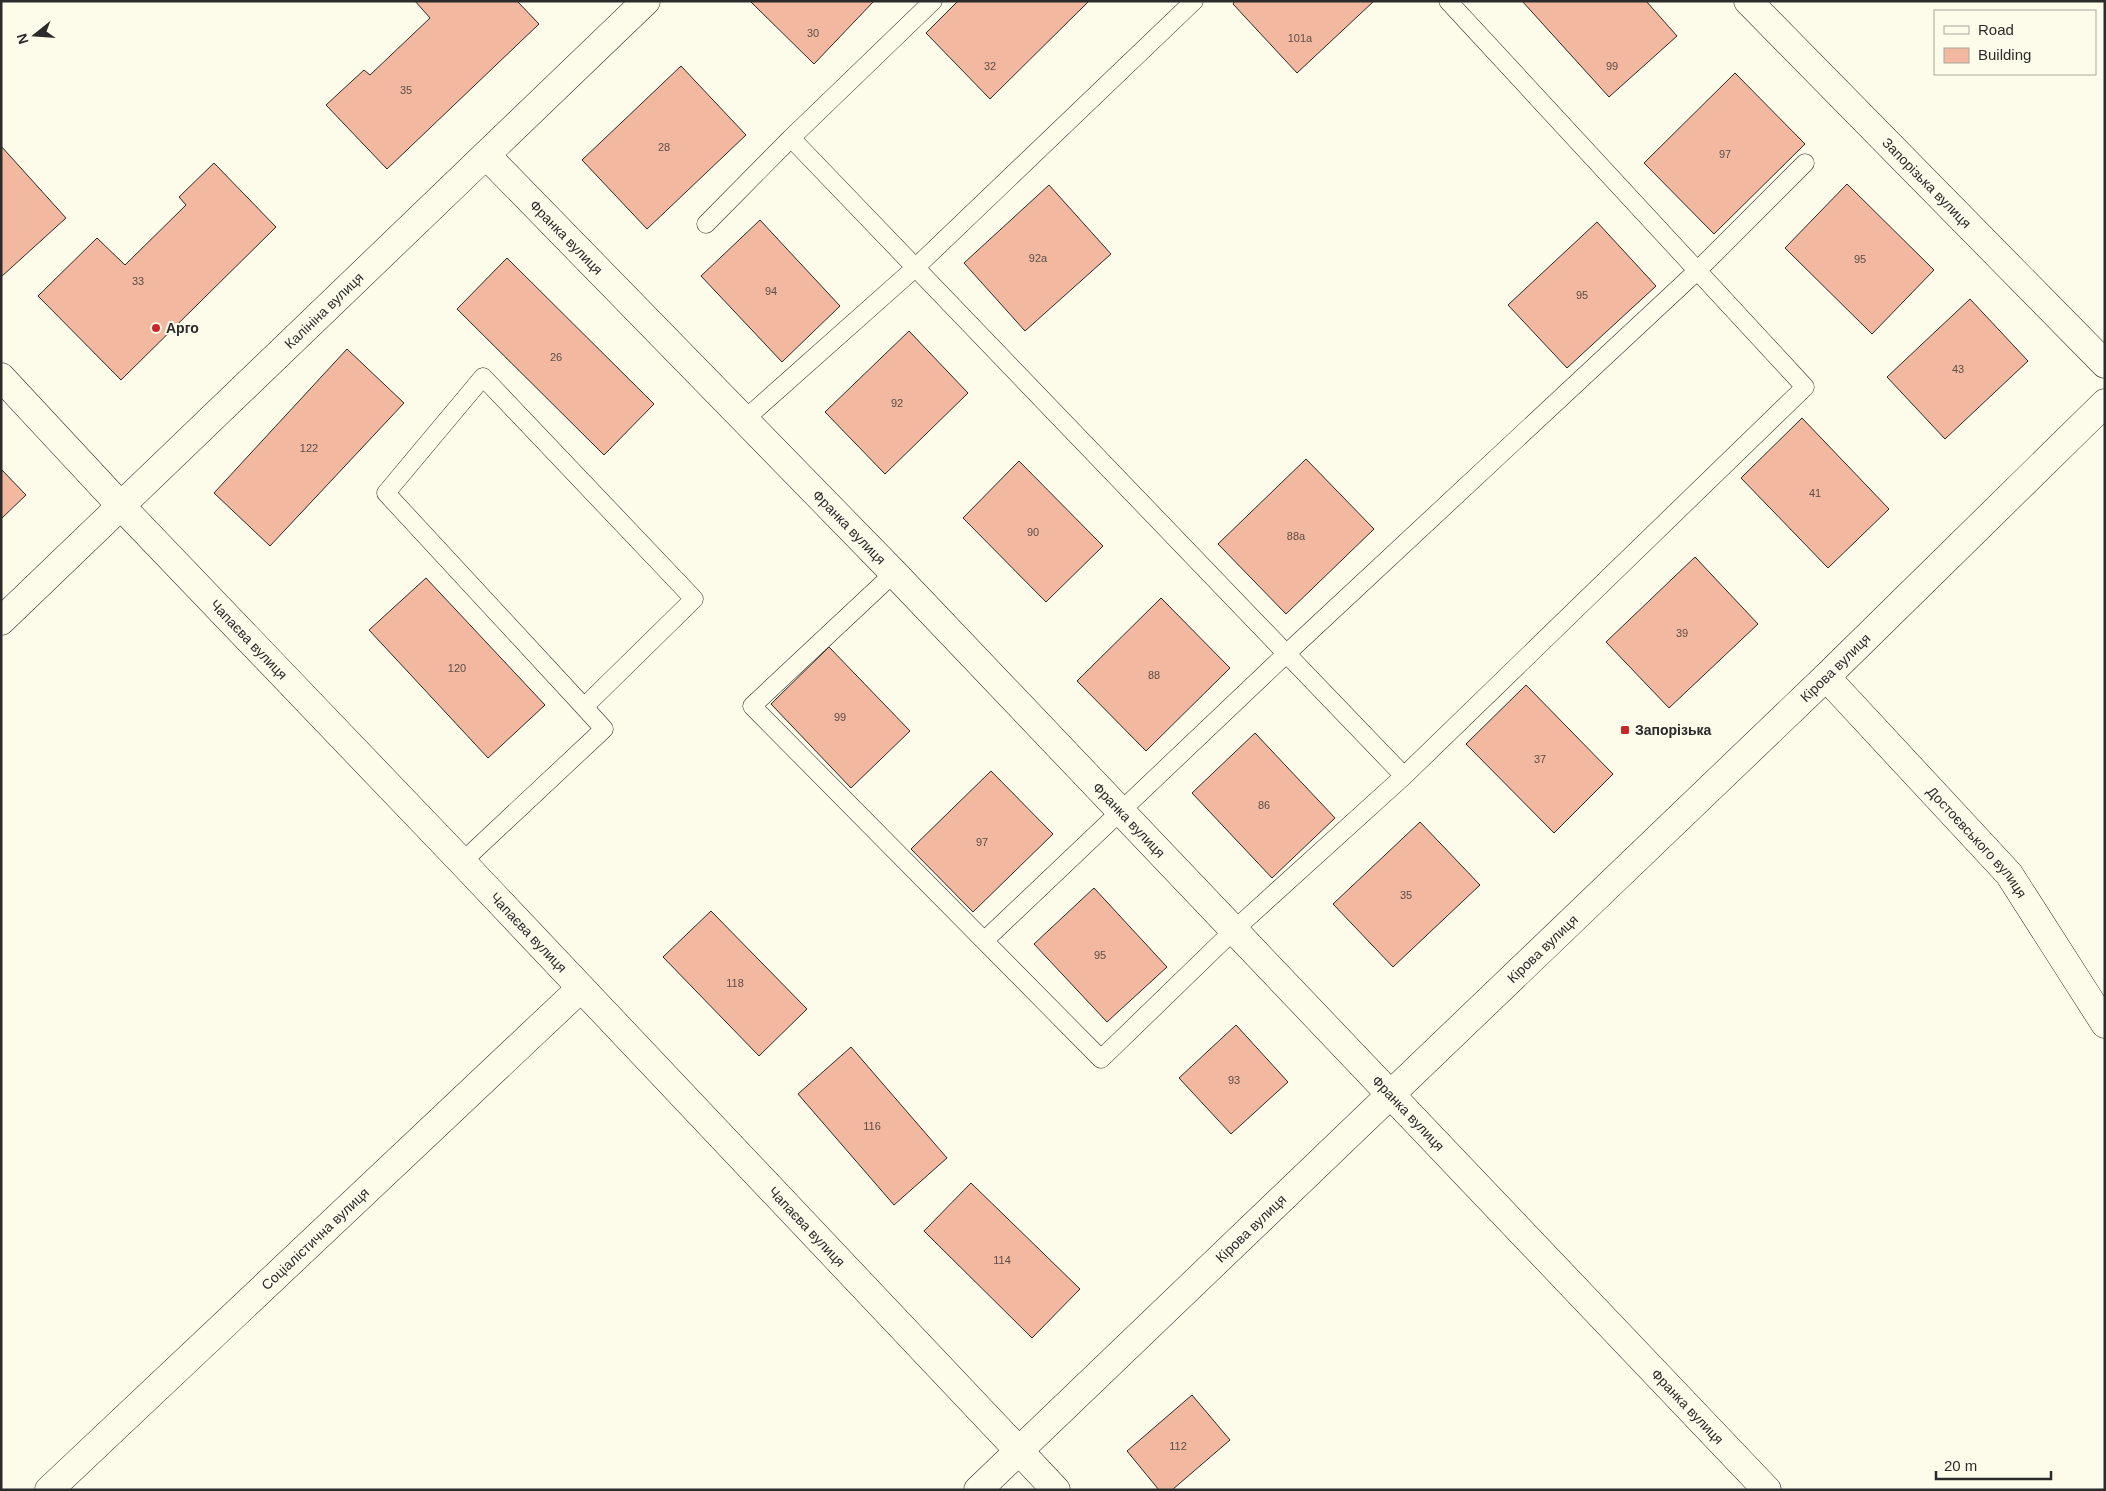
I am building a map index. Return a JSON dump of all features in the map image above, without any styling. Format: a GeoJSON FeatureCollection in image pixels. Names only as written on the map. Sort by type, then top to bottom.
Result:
{"type":"FeatureCollection","features":[{"type":"Feature","properties":{"kind":"street","name":"Калініна вулиця"},"geometry":{"type":"LineString","coordinates":[[1,621],[646,1]]}},
{"type":"Feature","properties":{"kind":"street","name":"Запорізька вулиця"},"geometry":{"type":"LineString","coordinates":[[1748,1],[2105,364]]}},
{"type":"Feature","properties":{"kind":"street","name":"Франка вулиця"},"geometry":{"type":"LineString","coordinates":[[486,155],[894,573],[1767,1490]]}},
{"type":"Feature","properties":{"kind":"street","name":"Чапаєва вулиця"},"geometry":{"type":"LineString","coordinates":[[1,377],[121,506],[462,862],[1056,1490]]}},
{"type":"Feature","properties":{"kind":"street","name":"Кірова вулиця"},"geometry":{"type":"LineString","coordinates":[[978,1490],[1826,677],[2105,403]]}},
{"type":"Feature","properties":{"kind":"street","name":"Достоєвського вулиця"},"geometry":{"type":"LineString","coordinates":[[1826,677],[2009,874],[2105,1024]]}},
{"type":"Feature","properties":{"kind":"street","name":"Соціалістична вулиця"},"geometry":{"type":"LineString","coordinates":[[49,1490],[581,988]]}},
{"type":"Feature","properties":{"kind":"lane"},"geometry":{"type":"LineString","coordinates":[[706,224],[791,138],[933,1]]}},
{"type":"Feature","properties":{"kind":"lane"},"geometry":{"type":"LineString","coordinates":[[744,420],[915,268],[1194,1]]}},
{"type":"Feature","properties":{"kind":"lane"},"geometry":{"type":"LineString","coordinates":[[894,573],[752,706],[1101,1059],[1234,930],[1404,776],[1805,387],[1448,1]]}},
{"type":"Feature","properties":{"kind":"lane"},"geometry":{"type":"LineString","coordinates":[[791,138],[1404,776]]}},
{"type":"Feature","properties":{"kind":"lane"},"geometry":{"type":"LineString","coordinates":[[985,940],[1285,654],[1697,271],[1805,163]]}},
{"type":"Feature","properties":{"kind":"lane"},"geometry":{"type":"LineString","coordinates":[[462,862],[604,729],[386,493],[483,377],[694,598],[584,707]]}},
{"type":"Feature","properties":{"kind":"building"},"geometry":{"type":"Polygon","coordinates":[[[415,1],[517,1],[539,24],[387,169],[326,105],[364,70],[370,75],[430,18],[415,1]]]}},
{"type":"Feature","properties":{"kind":"building"},"geometry":{"type":"Polygon","coordinates":[[[750,1],[874,1],[814,64],[750,1]]]}},
{"type":"Feature","properties":{"kind":"building"},"geometry":{"type":"Polygon","coordinates":[[[958,1],[1089,1],[990,99],[926,33],[958,1]]]}},
{"type":"Feature","properties":{"kind":"building"},"geometry":{"type":"Polygon","coordinates":[[[1235,1],[1374,1],[1297,73],[1233,4],[1235,1]]]}},
{"type":"Feature","properties":{"kind":"building"},"geometry":{"type":"Polygon","coordinates":[[[1522,1],[1646,1],[1677,36],[1609,97],[1522,1]]]}},
{"type":"Feature","properties":{"kind":"building"},"geometry":{"type":"Polygon","coordinates":[[[681,66],[746,135],[647,229],[582,160],[681,66]]]}},
{"type":"Feature","properties":{"kind":"building"},"geometry":{"type":"Polygon","coordinates":[[[1735,73],[1805,144],[1714,234],[1644,163],[1735,73]]]}},
{"type":"Feature","properties":{"kind":"building"},"geometry":{"type":"Polygon","coordinates":[[[1,146],[66,218],[1,277],[1,146]]]}},
{"type":"Feature","properties":{"kind":"building"},"geometry":{"type":"Polygon","coordinates":[[[214,163],[276,227],[121,380],[38,296],[97,238],[125,265],[186,205],[179,197],[214,163]]]}},
{"type":"Feature","properties":{"kind":"building"},"geometry":{"type":"Polygon","coordinates":[[[1847,184],[1934,270],[1872,334],[1785,248],[1847,184]]]}},
{"type":"Feature","properties":{"kind":"building"},"geometry":{"type":"Polygon","coordinates":[[[1049,185],[1111,254],[1025,331],[964,263],[1049,185]]]}},
{"type":"Feature","properties":{"kind":"building"},"geometry":{"type":"Polygon","coordinates":[[[760,220],[840,306],[782,362],[701,276],[760,220]]]}},
{"type":"Feature","properties":{"kind":"building"},"geometry":{"type":"Polygon","coordinates":[[[1597,222],[1656,286],[1567,368],[1508,305],[1597,222]]]}},
{"type":"Feature","properties":{"kind":"building"},"geometry":{"type":"Polygon","coordinates":[[[507,258],[654,404],[604,455],[457,309],[507,258]]]}},
{"type":"Feature","properties":{"kind":"building"},"geometry":{"type":"Polygon","coordinates":[[[1970,299],[2028,361],[1945,439],[1887,377],[1970,299]]]}},
{"type":"Feature","properties":{"kind":"building"},"geometry":{"type":"Polygon","coordinates":[[[909,331],[968,393],[885,474],[825,412],[909,331]]]}},
{"type":"Feature","properties":{"kind":"building"},"geometry":{"type":"Polygon","coordinates":[[[347,349],[404,403],[270,546],[214,493],[347,349]]]}},
{"type":"Feature","properties":{"kind":"building"},"geometry":{"type":"Polygon","coordinates":[[[1802,418],[1889,509],[1828,568],[1741,478],[1802,418]]]}},
{"type":"Feature","properties":{"kind":"building"},"geometry":{"type":"Polygon","coordinates":[[[1306,459],[1374,529],[1286,614],[1218,544],[1306,459]]]}},
{"type":"Feature","properties":{"kind":"building"},"geometry":{"type":"Polygon","coordinates":[[[1019,461],[1103,546],[1046,602],[963,518],[1019,461]]]}},
{"type":"Feature","properties":{"kind":"building"},"geometry":{"type":"Polygon","coordinates":[[[1,469],[26,495],[1,519],[1,469]]]}},
{"type":"Feature","properties":{"kind":"building"},"geometry":{"type":"Polygon","coordinates":[[[1695,557],[1758,624],[1669,708],[1606,642],[1695,557]]]}},
{"type":"Feature","properties":{"kind":"building"},"geometry":{"type":"Polygon","coordinates":[[[426,578],[545,705],[488,758],[369,630],[426,578]]]}},
{"type":"Feature","properties":{"kind":"building"},"geometry":{"type":"Polygon","coordinates":[[[1161,598],[1230,668],[1146,751],[1077,681],[1161,598]]]}},
{"type":"Feature","properties":{"kind":"building"},"geometry":{"type":"Polygon","coordinates":[[[829,647],[910,731],[851,788],[771,704],[829,647]]]}},
{"type":"Feature","properties":{"kind":"building"},"geometry":{"type":"Polygon","coordinates":[[[1526,685],[1613,774],[1554,833],[1466,744],[1526,685]]]}},
{"type":"Feature","properties":{"kind":"building"},"geometry":{"type":"Polygon","coordinates":[[[1255,733],[1335,818],[1272,878],[1192,793],[1255,733]]]}},
{"type":"Feature","properties":{"kind":"building"},"geometry":{"type":"Polygon","coordinates":[[[991,771],[1053,834],[973,912],[911,849],[991,771]]]}},
{"type":"Feature","properties":{"kind":"building"},"geometry":{"type":"Polygon","coordinates":[[[1420,822],[1480,885],[1393,967],[1333,904],[1420,822]]]}},
{"type":"Feature","properties":{"kind":"building"},"geometry":{"type":"Polygon","coordinates":[[[1094,888],[1167,967],[1107,1022],[1034,944],[1094,888]]]}},
{"type":"Feature","properties":{"kind":"building"},"geometry":{"type":"Polygon","coordinates":[[[711,911],[807,1009],[759,1056],[663,957],[711,911]]]}},
{"type":"Feature","properties":{"kind":"building"},"geometry":{"type":"Polygon","coordinates":[[[1236,1025],[1288,1082],[1231,1134],[1179,1078],[1236,1025]]]}},
{"type":"Feature","properties":{"kind":"building"},"geometry":{"type":"Polygon","coordinates":[[[851,1047],[947,1158],[894,1205],[798,1094],[851,1047]]]}},
{"type":"Feature","properties":{"kind":"building"},"geometry":{"type":"Polygon","coordinates":[[[971,1183],[1080,1289],[1032,1338],[924,1231],[971,1183]]]}},
{"type":"Feature","properties":{"kind":"building"},"geometry":{"type":"Polygon","coordinates":[[[1192,1395],[1230,1440],[1172,1490],[1159,1490],[1127,1451],[1192,1395]]]}},
{"type":"Feature","properties":{"kind":"place","name":"Арго"},"geometry":{"type":"Point","coordinates":[156,328]}},
{"type":"Feature","properties":{"kind":"place","name":"Запорізька"},"geometry":{"type":"Point","coordinates":[1625,730]}}]}
